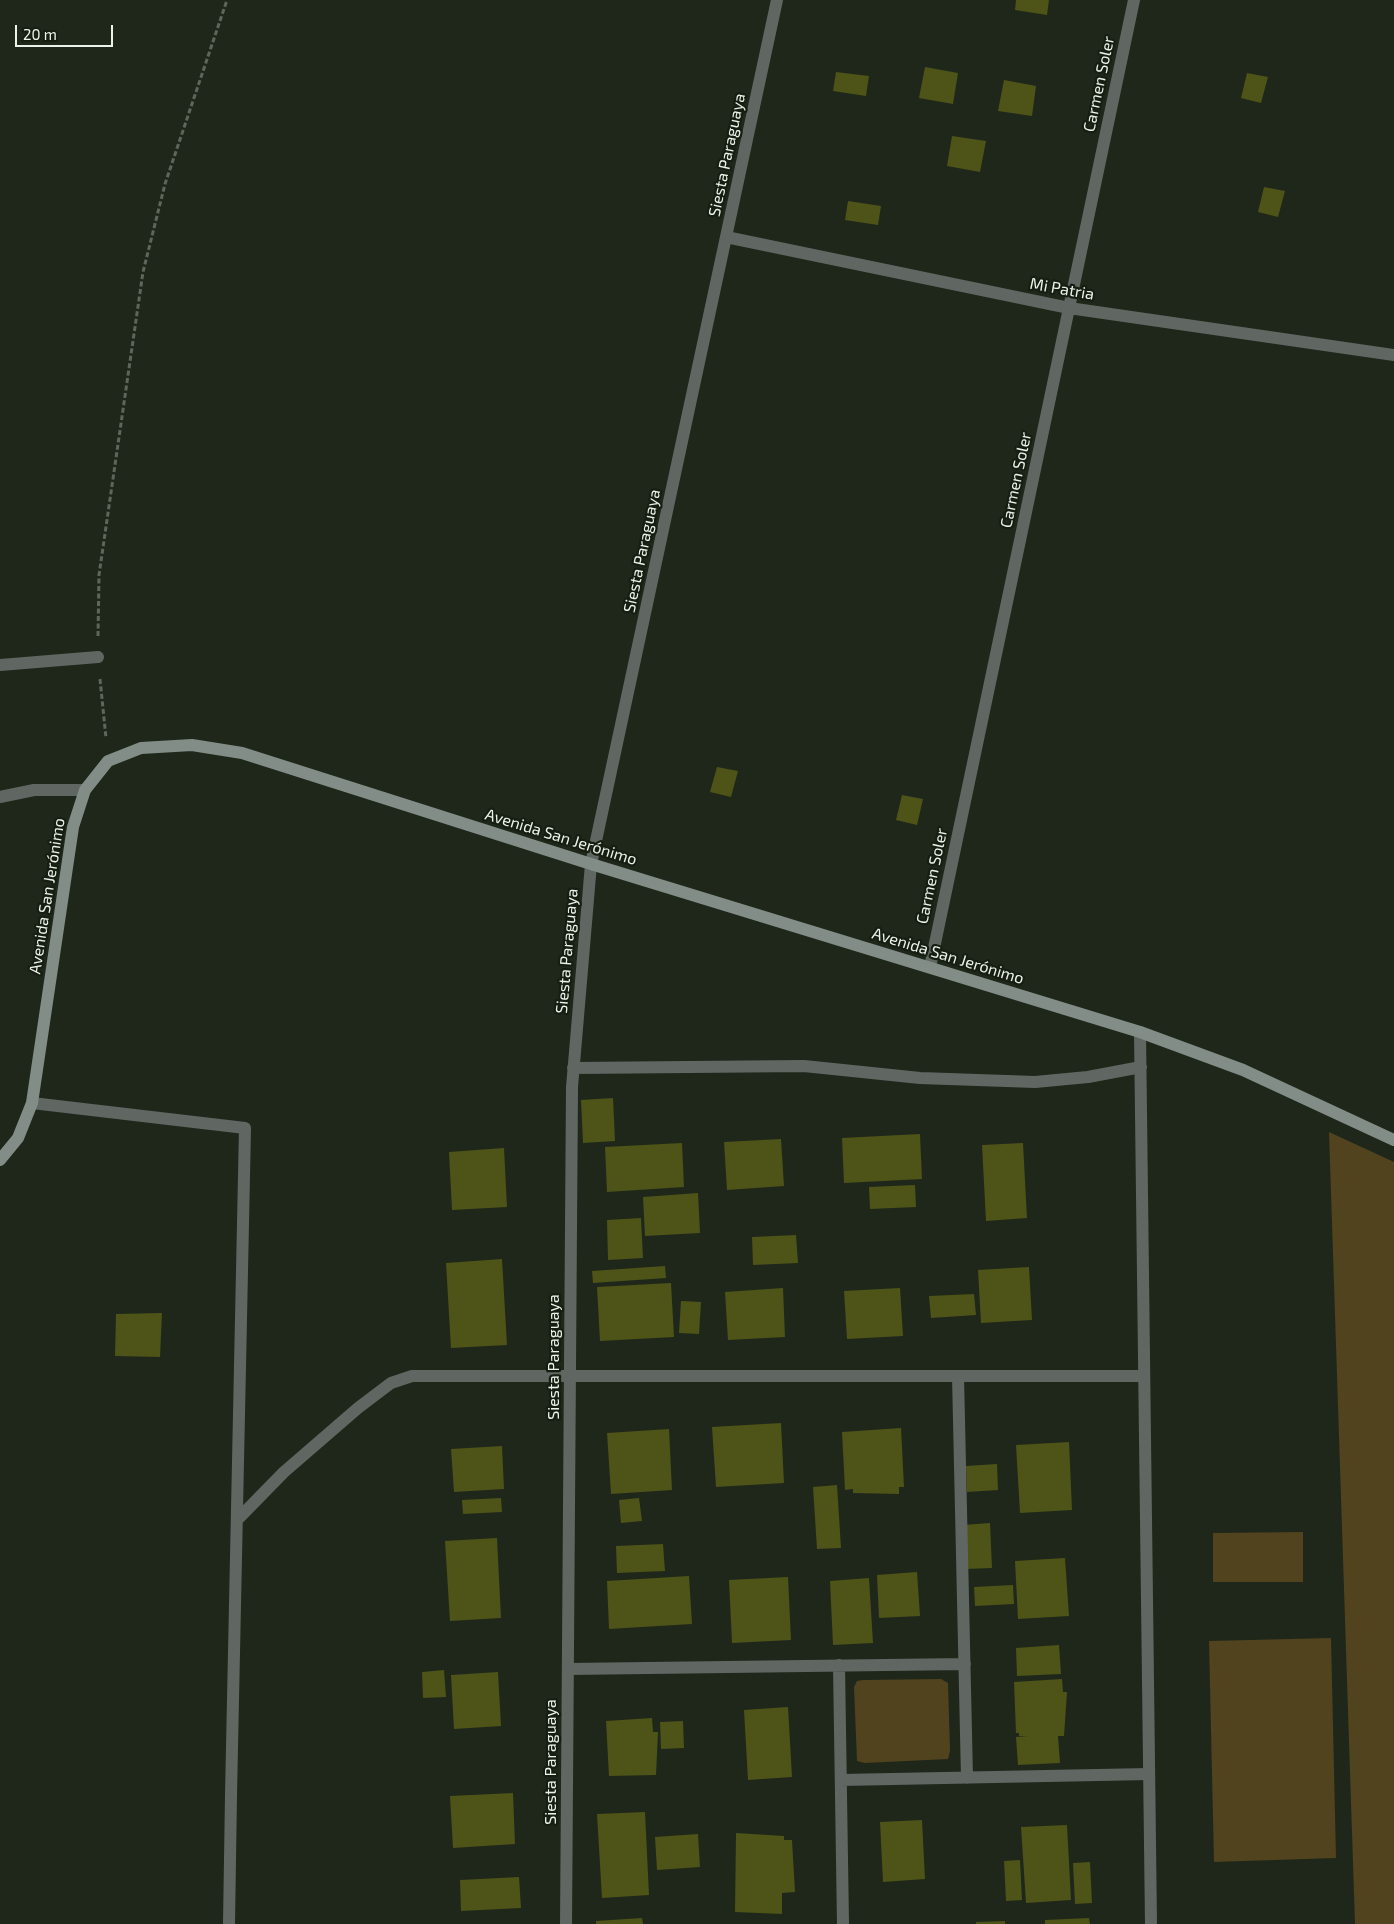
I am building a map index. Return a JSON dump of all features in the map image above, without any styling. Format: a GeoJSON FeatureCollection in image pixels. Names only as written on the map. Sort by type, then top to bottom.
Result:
{"type":"FeatureCollection","features":[{"type":"Feature","properties":{"kind":"street","name":"Siesta Paraguaya"},"geometry":{"type":"LineString","coordinates":[[566,1924],[573,1068],[591,864],[778,0]]}},
{"type":"Feature","properties":{"kind":"street","name":"Carmen Soler"},"geometry":{"type":"LineString","coordinates":[[930,967],[1134,0]]}},
{"type":"Feature","properties":{"kind":"street","name":"Mi Patria"},"geometry":{"type":"LineString","coordinates":[[726,237],[1069,308],[1394,355]]}},
{"type":"Feature","properties":{"kind":"street"},"geometry":{"type":"LineString","coordinates":[[0,665],[98,657]]}},
{"type":"Feature","properties":{"kind":"street","name":"Avenida San Jerónimo"},"geometry":{"type":"LineString","coordinates":[[0,1160],[18,1138],[32,1103],[73,827],[85,790],[108,761],[141,748],[192,745],[242,753],[591,864],[1140,1032],[1243,1070],[1394,1140]]}},
{"type":"Feature","properties":{"kind":"street"},"geometry":{"type":"LineString","coordinates":[[0,796],[34,790],[85,790]]}},
{"type":"Feature","properties":{"kind":"street"},"geometry":{"type":"LineString","coordinates":[[1140,1032],[1151,1924]]}},
{"type":"Feature","properties":{"kind":"street"},"geometry":{"type":"LineString","coordinates":[[573,1068],[804,1066],[920,1078],[1035,1082],[1088,1077],[1140,1067]]}},
{"type":"Feature","properties":{"kind":"street"},"geometry":{"type":"LineString","coordinates":[[32,1103],[245,1128],[229,1924]]}},
{"type":"Feature","properties":{"kind":"street"},"geometry":{"type":"LineString","coordinates":[[237,1520],[284,1472],[358,1408],[391,1382],[412,1376],[1144,1376]]}},
{"type":"Feature","properties":{"kind":"street"},"geometry":{"type":"LineString","coordinates":[[958,1376],[967,1778]]}},
{"type":"Feature","properties":{"kind":"street"},"geometry":{"type":"LineString","coordinates":[[568,1669],[964,1664]]}},
{"type":"Feature","properties":{"kind":"street"},"geometry":{"type":"LineString","coordinates":[[839,1665],[843,1924]]}},
{"type":"Feature","properties":{"kind":"street"},"geometry":{"type":"LineString","coordinates":[[841,1780],[1149,1774]]}},
{"type":"Feature","properties":{"kind":"path"},"geometry":{"type":"LineString","coordinates":[[108,761],[98,657],[99,575],[142,272],[165,184],[227,0]]}},
{"type":"Feature","properties":{"kind":"shaded area"},"geometry":{"type":"Polygon","coordinates":[[[1329,1132],[1394,1162],[1394,1924],[1355,1924],[1329,1132]]]}},
{"type":"Feature","properties":{"kind":"shaded area"},"geometry":{"type":"Polygon","coordinates":[[[1303,1532],[1303,1582],[1213,1582],[1213,1533],[1303,1532]]]}},
{"type":"Feature","properties":{"kind":"shaded area"},"geometry":{"type":"Polygon","coordinates":[[[1331,1638],[1336,1858],[1214,1862],[1209,1641],[1331,1638]]]}},
{"type":"Feature","properties":{"kind":"shaded area"},"geometry":{"type":"Polygon","coordinates":[[[941,1679],[948,1683],[950,1751],[948,1759],[865,1763],[857,1761],[854,1687],[857,1681],[941,1679]]]}},
{"type":"Feature","properties":{"kind":"building"},"geometry":{"type":"Polygon","coordinates":[[[1016,0],[1049,0],[1047,15],[1015,10],[1016,0]]]}},
{"type":"Feature","properties":{"kind":"building"},"geometry":{"type":"Polygon","coordinates":[[[925,67],[958,73],[953,104],[919,98],[925,67]]]}},
{"type":"Feature","properties":{"kind":"building"},"geometry":{"type":"Polygon","coordinates":[[[836,72],[869,76],[866,96],[833,91],[836,72]]]}},
{"type":"Feature","properties":{"kind":"building"},"geometry":{"type":"Polygon","coordinates":[[[1247,73],[1268,77],[1261,103],[1241,98],[1247,73]]]}},
{"type":"Feature","properties":{"kind":"building"},"geometry":{"type":"Polygon","coordinates":[[[1004,80],[1036,86],[1032,116],[998,111],[1004,80]]]}},
{"type":"Feature","properties":{"kind":"building"},"geometry":{"type":"Polygon","coordinates":[[[952,136],[986,141],[980,172],[947,166],[952,136]]]}},
{"type":"Feature","properties":{"kind":"building"},"geometry":{"type":"Polygon","coordinates":[[[1264,187],[1285,191],[1278,217],[1258,212],[1264,187]]]}},
{"type":"Feature","properties":{"kind":"building"},"geometry":{"type":"Polygon","coordinates":[[[848,201],[881,206],[878,225],[845,220],[848,201]]]}},
{"type":"Feature","properties":{"kind":"building"},"geometry":{"type":"Polygon","coordinates":[[[717,767],[738,771],[731,797],[710,792],[717,767]]]}},
{"type":"Feature","properties":{"kind":"building"},"geometry":{"type":"Polygon","coordinates":[[[902,795],[923,799],[917,825],[896,820],[902,795]]]}},
{"type":"Feature","properties":{"kind":"building"},"geometry":{"type":"Polygon","coordinates":[[[613,1098],[615,1141],[583,1143],[581,1100],[613,1098]]]}},
{"type":"Feature","properties":{"kind":"building"},"geometry":{"type":"Polygon","coordinates":[[[920,1134],[922,1179],[844,1183],[842,1138],[920,1134]]]}},
{"type":"Feature","properties":{"kind":"building"},"geometry":{"type":"Polygon","coordinates":[[[781,1139],[784,1186],[727,1190],[724,1142],[781,1139]]]}},
{"type":"Feature","properties":{"kind":"building"},"geometry":{"type":"Polygon","coordinates":[[[682,1143],[684,1187],[607,1192],[605,1147],[682,1143]]]}},
{"type":"Feature","properties":{"kind":"building"},"geometry":{"type":"Polygon","coordinates":[[[1023,1143],[1027,1218],[986,1221],[982,1145],[1023,1143]]]}},
{"type":"Feature","properties":{"kind":"building"},"geometry":{"type":"Polygon","coordinates":[[[504,1148],[507,1207],[452,1210],[449,1152],[504,1148]]]}},
{"type":"Feature","properties":{"kind":"building"},"geometry":{"type":"Polygon","coordinates":[[[915,1185],[916,1207],[870,1209],[869,1187],[915,1185]]]}},
{"type":"Feature","properties":{"kind":"building"},"geometry":{"type":"Polygon","coordinates":[[[698,1193],[700,1233],[645,1236],[643,1197],[698,1193]]]}},
{"type":"Feature","properties":{"kind":"building"},"geometry":{"type":"Polygon","coordinates":[[[641,1218],[643,1258],[608,1260],[607,1220],[641,1218]]]}},
{"type":"Feature","properties":{"kind":"building"},"geometry":{"type":"Polygon","coordinates":[[[796,1235],[798,1263],[753,1265],[752,1237],[796,1235]]]}},
{"type":"Feature","properties":{"kind":"building"},"geometry":{"type":"Polygon","coordinates":[[[502,1259],[507,1345],[451,1348],[446,1263],[502,1259]]]}},
{"type":"Feature","properties":{"kind":"building"},"geometry":{"type":"Polygon","coordinates":[[[665,1266],[666,1278],[593,1283],[592,1271],[665,1266]]]}},
{"type":"Feature","properties":{"kind":"building"},"geometry":{"type":"Polygon","coordinates":[[[1029,1267],[1032,1320],[981,1323],[978,1270],[1029,1267]]]}},
{"type":"Feature","properties":{"kind":"building"},"geometry":{"type":"Polygon","coordinates":[[[671,1283],[674,1337],[600,1341],[597,1287],[671,1283]]]}},
{"type":"Feature","properties":{"kind":"building"},"geometry":{"type":"Polygon","coordinates":[[[783,1288],[785,1337],[728,1340],[725,1292],[783,1288]]]}},
{"type":"Feature","properties":{"kind":"building"},"geometry":{"type":"Polygon","coordinates":[[[900,1288],[903,1336],[847,1339],[844,1291],[900,1288]]]}},
{"type":"Feature","properties":{"kind":"building"},"geometry":{"type":"Polygon","coordinates":[[[974,1294],[976,1315],[931,1318],[929,1296],[974,1294]]]}},
{"type":"Feature","properties":{"kind":"building"},"geometry":{"type":"Polygon","coordinates":[[[681,1301],[701,1302],[699,1334],[679,1333],[681,1301]]]}},
{"type":"Feature","properties":{"kind":"building"},"geometry":{"type":"Polygon","coordinates":[[[162,1313],[160,1357],[115,1356],[116,1314],[162,1313]]]}},
{"type":"Feature","properties":{"kind":"building"},"geometry":{"type":"Polygon","coordinates":[[[781,1423],[784,1483],[716,1487],[712,1427],[781,1423]]]}},
{"type":"Feature","properties":{"kind":"building"},"geometry":{"type":"Polygon","coordinates":[[[901,1428],[904,1487],[899,1487],[899,1494],[853,1493],[853,1489],[845,1490],[842,1432],[901,1428]]]}},
{"type":"Feature","properties":{"kind":"building"},"geometry":{"type":"Polygon","coordinates":[[[669,1429],[672,1490],[611,1494],[607,1433],[669,1429]]]}},
{"type":"Feature","properties":{"kind":"building"},"geometry":{"type":"Polygon","coordinates":[[[1069,1442],[1072,1510],[1020,1513],[1016,1445],[1069,1442]]]}},
{"type":"Feature","properties":{"kind":"building"},"geometry":{"type":"Polygon","coordinates":[[[502,1446],[504,1489],[454,1492],[451,1449],[502,1446]]]}},
{"type":"Feature","properties":{"kind":"building"},"geometry":{"type":"Polygon","coordinates":[[[997,1464],[998,1490],[967,1492],[966,1466],[997,1464]]]}},
{"type":"Feature","properties":{"kind":"building"},"geometry":{"type":"Polygon","coordinates":[[[837,1485],[841,1548],[817,1549],[813,1487],[837,1485]]]}},
{"type":"Feature","properties":{"kind":"building"},"geometry":{"type":"Polygon","coordinates":[[[501,1498],[502,1512],[463,1514],[462,1500],[501,1498]]]}},
{"type":"Feature","properties":{"kind":"building"},"geometry":{"type":"Polygon","coordinates":[[[639,1498],[642,1521],[621,1523],[619,1500],[639,1498]]]}},
{"type":"Feature","properties":{"kind":"building"},"geometry":{"type":"Polygon","coordinates":[[[990,1523],[992,1568],[965,1569],[963,1525],[990,1523]]]}},
{"type":"Feature","properties":{"kind":"building"},"geometry":{"type":"Polygon","coordinates":[[[497,1538],[501,1618],[450,1621],[445,1541],[497,1538]]]}},
{"type":"Feature","properties":{"kind":"building"},"geometry":{"type":"Polygon","coordinates":[[[663,1544],[665,1571],[617,1573],[616,1546],[663,1544]]]}},
{"type":"Feature","properties":{"kind":"building"},"geometry":{"type":"Polygon","coordinates":[[[1065,1558],[1069,1616],[1018,1619],[1015,1561],[1065,1558]]]}},
{"type":"Feature","properties":{"kind":"building"},"geometry":{"type":"Polygon","coordinates":[[[917,1572],[920,1616],[879,1618],[877,1575],[917,1572]]]}},
{"type":"Feature","properties":{"kind":"building"},"geometry":{"type":"Polygon","coordinates":[[[689,1576],[692,1624],[609,1629],[607,1581],[689,1576]]]}},
{"type":"Feature","properties":{"kind":"building"},"geometry":{"type":"Polygon","coordinates":[[[788,1577],[791,1640],[732,1643],[729,1580],[788,1577]]]}},
{"type":"Feature","properties":{"kind":"building"},"geometry":{"type":"Polygon","coordinates":[[[869,1578],[873,1643],[833,1645],[830,1581],[869,1578]]]}},
{"type":"Feature","properties":{"kind":"building"},"geometry":{"type":"Polygon","coordinates":[[[1013,1585],[1014,1604],[975,1606],[974,1587],[1013,1585]]]}},
{"type":"Feature","properties":{"kind":"building"},"geometry":{"type":"Polygon","coordinates":[[[1059,1645],[1061,1674],[1017,1676],[1016,1648],[1059,1645]]]}},
{"type":"Feature","properties":{"kind":"building"},"geometry":{"type":"Polygon","coordinates":[[[444,1670],[446,1697],[423,1698],[422,1672],[444,1670]]]}},
{"type":"Feature","properties":{"kind":"building"},"geometry":{"type":"Polygon","coordinates":[[[498,1672],[501,1726],[454,1729],[451,1675],[498,1672]]]}},
{"type":"Feature","properties":{"kind":"building"},"geometry":{"type":"Polygon","coordinates":[[[1062,1679],[1063,1692],[1067,1692],[1064,1736],[1058,1736],[1060,1763],[1018,1765],[1016,1737],[1028,1736],[1019,1736],[1019,1733],[1016,1733],[1014,1682],[1062,1679]]]}},
{"type":"Feature","properties":{"kind":"building"},"geometry":{"type":"Polygon","coordinates":[[[788,1707],[792,1777],[748,1780],[744,1710],[788,1707]]]}},
{"type":"Feature","properties":{"kind":"building"},"geometry":{"type":"Polygon","coordinates":[[[652,1718],[653,1732],[658,1732],[656,1775],[609,1776],[606,1721],[652,1718]]]}},
{"type":"Feature","properties":{"kind":"building"},"geometry":{"type":"Polygon","coordinates":[[[683,1721],[684,1748],[661,1749],[660,1722],[683,1721]]]}},
{"type":"Feature","properties":{"kind":"building"},"geometry":{"type":"Polygon","coordinates":[[[513,1793],[515,1844],[453,1848],[450,1796],[513,1793]]]}},
{"type":"Feature","properties":{"kind":"building"},"geometry":{"type":"Polygon","coordinates":[[[645,1812],[649,1895],[602,1898],[597,1814],[645,1812]]]}},
{"type":"Feature","properties":{"kind":"building"},"geometry":{"type":"Polygon","coordinates":[[[922,1820],[925,1879],[883,1882],[880,1822],[922,1820]]]}},
{"type":"Feature","properties":{"kind":"building"},"geometry":{"type":"Polygon","coordinates":[[[1067,1825],[1071,1900],[1026,1903],[1021,1827],[1067,1825]]]}},
{"type":"Feature","properties":{"kind":"building"},"geometry":{"type":"Polygon","coordinates":[[[736,1833],[784,1836],[784,1840],[792,1840],[795,1892],[782,1893],[782,1914],[735,1912],[736,1833]]]}},
{"type":"Feature","properties":{"kind":"building"},"geometry":{"type":"Polygon","coordinates":[[[698,1834],[700,1867],[657,1870],[655,1837],[698,1834]]]}},
{"type":"Feature","properties":{"kind":"building"},"geometry":{"type":"Polygon","coordinates":[[[1020,1860],[1022,1900],[1006,1901],[1004,1861],[1020,1860]]]}},
{"type":"Feature","properties":{"kind":"building"},"geometry":{"type":"Polygon","coordinates":[[[1090,1862],[1092,1903],[1075,1904],[1073,1863],[1090,1862]]]}},
{"type":"Feature","properties":{"kind":"building"},"geometry":{"type":"Polygon","coordinates":[[[519,1877],[521,1908],[461,1911],[460,1880],[519,1877]]]}},
{"type":"Feature","properties":{"kind":"building"},"geometry":{"type":"Polygon","coordinates":[[[642,1918],[643,1924],[596,1924],[596,1921],[642,1918]]]}},
{"type":"Feature","properties":{"kind":"building"},"geometry":{"type":"Polygon","coordinates":[[[1089,1918],[1090,1924],[1045,1924],[1045,1920],[1089,1918]]]}},
{"type":"Feature","properties":{"kind":"building"},"geometry":{"type":"Polygon","coordinates":[[[1005,1921],[1005,1924],[976,1924],[976,1922],[1005,1921]]]}}]}
